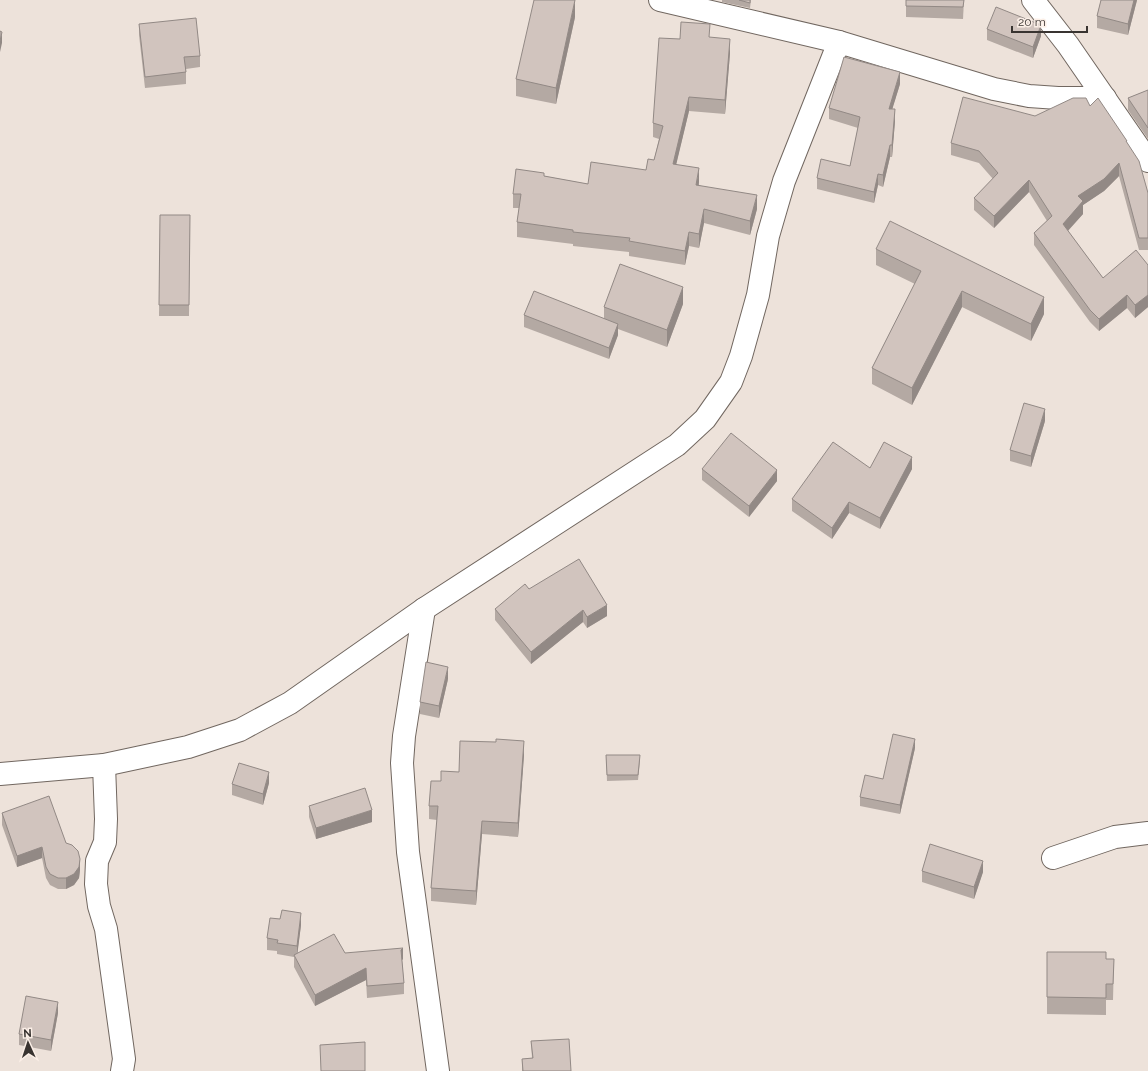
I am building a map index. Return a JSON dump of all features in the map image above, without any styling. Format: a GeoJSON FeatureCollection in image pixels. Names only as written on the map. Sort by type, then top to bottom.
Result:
{"type":"FeatureCollection","features":[{"type":"Feature","properties":{"kind":"street"},"geometry":{"type":"LineString","coordinates":[[660,0],[839,42],[994,89],[1029,96],[1058,98],[1105,98]]}},
{"type":"Feature","properties":{"kind":"street"},"geometry":{"type":"LineString","coordinates":[[1033,0],[1068,45],[1148,161]]}},
{"type":"Feature","properties":{"kind":"street"},"geometry":{"type":"LineString","coordinates":[[0,774],[104,765],[188,747],[240,730],[290,703],[424,609],[677,445],[706,419],[731,382],[741,356],[758,295],[768,236],[784,181],[839,42]]}},
{"type":"Feature","properties":{"kind":"street"},"geometry":{"type":"LineString","coordinates":[[424,609],[404,736],[402,763],[408,852],[438,1071]]}},
{"type":"Feature","properties":{"kind":"street"},"geometry":{"type":"LineString","coordinates":[[104,765],[106,820],[105,842],[97,861],[96,884],[99,906],[106,929],[124,1058],[122,1071]]}},
{"type":"Feature","properties":{"kind":"street"},"geometry":{"type":"LineString","coordinates":[[1053,858],[1115,837],[1148,833]]}},
{"type":"Feature","properties":{"kind":"building"},"geometry":{"type":"Polygon","coordinates":[[[534,0],[575,0],[556,88],[516,79],[534,0]]]}},
{"type":"Feature","properties":{"kind":"building"},"geometry":{"type":"Polygon","coordinates":[[[739,0],[750,0],[750,3],[739,0]]]}},
{"type":"Feature","properties":{"kind":"building"},"geometry":{"type":"Polygon","coordinates":[[[906,0],[964,0],[963,7],[906,6],[906,0]]]}},
{"type":"Feature","properties":{"kind":"building"},"geometry":{"type":"Polygon","coordinates":[[[1101,0],[1134,0],[1128,24],[1097,16],[1101,0]]]}},
{"type":"Feature","properties":{"kind":"building"},"geometry":{"type":"Polygon","coordinates":[[[996,7],[1041,25],[1033,47],[987,29],[996,7]]]}},
{"type":"Feature","properties":{"kind":"building"},"geometry":{"type":"Polygon","coordinates":[[[196,18],[200,56],[184,57],[186,72],[145,77],[139,24],[196,18]]]}},
{"type":"Feature","properties":{"kind":"building"},"geometry":{"type":"Polygon","coordinates":[[[681,22],[710,24],[709,37],[730,39],[725,100],[689,97],[673,164],[699,168],[696,185],[757,195],[750,221],[704,209],[699,234],[689,232],[685,251],[629,241],[630,238],[573,232],[573,230],[517,222],[521,194],[513,194],[516,169],[544,173],[544,176],[588,184],[591,162],[646,170],[648,159],[654,160],[663,126],[653,123],[659,38],[680,39],[681,22]]]}},
{"type":"Feature","properties":{"kind":"building"},"geometry":{"type":"Polygon","coordinates":[[[844,57],[900,72],[889,109],[895,109],[892,145],[890,145],[883,175],[878,174],[874,192],[817,178],[821,159],[850,166],[860,117],[829,108],[844,57]]]}},
{"type":"Feature","properties":{"kind":"building"},"geometry":{"type":"Polygon","coordinates":[[[1148,90],[1148,128],[1128,98],[1148,90]]]}},
{"type":"Feature","properties":{"kind":"building"},"geometry":{"type":"Polygon","coordinates":[[[963,97],[1035,116],[1073,98],[1086,98],[1090,106],[1098,98],[1139,161],[1148,193],[1148,238],[1139,238],[1119,163],[1104,179],[1078,196],[1083,201],[1063,224],[1103,278],[1136,250],[1148,265],[1148,295],[1135,305],[1127,295],[1099,319],[1090,310],[1034,233],[1052,216],[1029,180],[994,216],[974,198],[998,173],[979,151],[951,143],[963,97]]]}},
{"type":"Feature","properties":{"kind":"building"},"geometry":{"type":"Polygon","coordinates":[[[160,215],[190,215],[189,305],[159,305],[160,215]]]}},
{"type":"Feature","properties":{"kind":"building"},"geometry":{"type":"Polygon","coordinates":[[[890,221],[1044,297],[1031,324],[962,291],[912,388],[872,368],[921,271],[876,249],[890,221]]]}},
{"type":"Feature","properties":{"kind":"building"},"geometry":{"type":"Polygon","coordinates":[[[620,264],[683,287],[667,330],[604,307],[620,264]]]}},
{"type":"Feature","properties":{"kind":"building"},"geometry":{"type":"Polygon","coordinates":[[[534,291],[618,324],[609,348],[524,315],[534,291]]]}},
{"type":"Feature","properties":{"kind":"building"},"geometry":{"type":"Polygon","coordinates":[[[1024,403],[1045,409],[1031,456],[1010,450],[1024,403]]]}},
{"type":"Feature","properties":{"kind":"building"},"geometry":{"type":"Polygon","coordinates":[[[731,433],[777,470],[749,506],[702,469],[731,433]]]}},
{"type":"Feature","properties":{"kind":"building"},"geometry":{"type":"Polygon","coordinates":[[[833,442],[870,468],[884,442],[912,457],[880,518],[849,502],[832,528],[792,499],[833,442]]]}},
{"type":"Feature","properties":{"kind":"building"},"geometry":{"type":"Polygon","coordinates":[[[579,559],[607,605],[587,617],[583,610],[531,652],[495,609],[525,584],[529,589],[579,559]]]}},
{"type":"Feature","properties":{"kind":"building"},"geometry":{"type":"Polygon","coordinates":[[[426,662],[448,667],[439,706],[420,702],[426,662]]]}},
{"type":"Feature","properties":{"kind":"building"},"geometry":{"type":"Polygon","coordinates":[[[893,734],[915,739],[900,805],[860,797],[865,775],[883,779],[893,734]]]}},
{"type":"Feature","properties":{"kind":"building"},"geometry":{"type":"Polygon","coordinates":[[[496,739],[524,741],[518,823],[482,821],[476,891],[431,888],[438,806],[429,806],[431,781],[441,781],[441,771],[459,772],[460,741],[496,742],[496,739]]]}},
{"type":"Feature","properties":{"kind":"building"},"geometry":{"type":"Polygon","coordinates":[[[606,755],[640,755],[638,775],[607,775],[606,755]]]}},
{"type":"Feature","properties":{"kind":"building"},"geometry":{"type":"Polygon","coordinates":[[[239,763],[269,772],[263,794],[232,784],[239,763]]]}},
{"type":"Feature","properties":{"kind":"building"},"geometry":{"type":"Polygon","coordinates":[[[365,788],[372,810],[316,828],[309,806],[365,788]]]}},
{"type":"Feature","properties":{"kind":"building"},"geometry":{"type":"Polygon","coordinates":[[[49,796],[66,843],[72,845],[78,851],[80,859],[79,867],[74,874],[66,878],[58,878],[50,874],[46,867],[42,847],[17,856],[2,813],[49,796]]]}},
{"type":"Feature","properties":{"kind":"building"},"geometry":{"type":"Polygon","coordinates":[[[930,844],[983,861],[974,887],[922,871],[930,844]]]}},
{"type":"Feature","properties":{"kind":"building"},"geometry":{"type":"Polygon","coordinates":[[[282,910],[301,913],[297,946],[277,943],[278,940],[267,938],[270,918],[280,919],[282,910]]]}},
{"type":"Feature","properties":{"kind":"building"},"geometry":{"type":"Polygon","coordinates":[[[334,934],[345,953],[403,948],[401,950],[404,983],[367,986],[366,968],[315,995],[294,955],[334,934]]]}},
{"type":"Feature","properties":{"kind":"building"},"geometry":{"type":"Polygon","coordinates":[[[1047,952],[1106,952],[1106,959],[1114,959],[1113,984],[1106,984],[1106,998],[1047,997],[1047,952]]]}},
{"type":"Feature","properties":{"kind":"building"},"geometry":{"type":"Polygon","coordinates":[[[26,996],[58,1002],[51,1040],[19,1034],[26,996]]]}},
{"type":"Feature","properties":{"kind":"building"},"geometry":{"type":"Polygon","coordinates":[[[569,1039],[571,1071],[523,1071],[522,1059],[533,1058],[531,1041],[569,1039]]]}},
{"type":"Feature","properties":{"kind":"building"},"geometry":{"type":"Polygon","coordinates":[[[365,1042],[365,1071],[321,1071],[320,1045],[365,1042]]]}}]}
